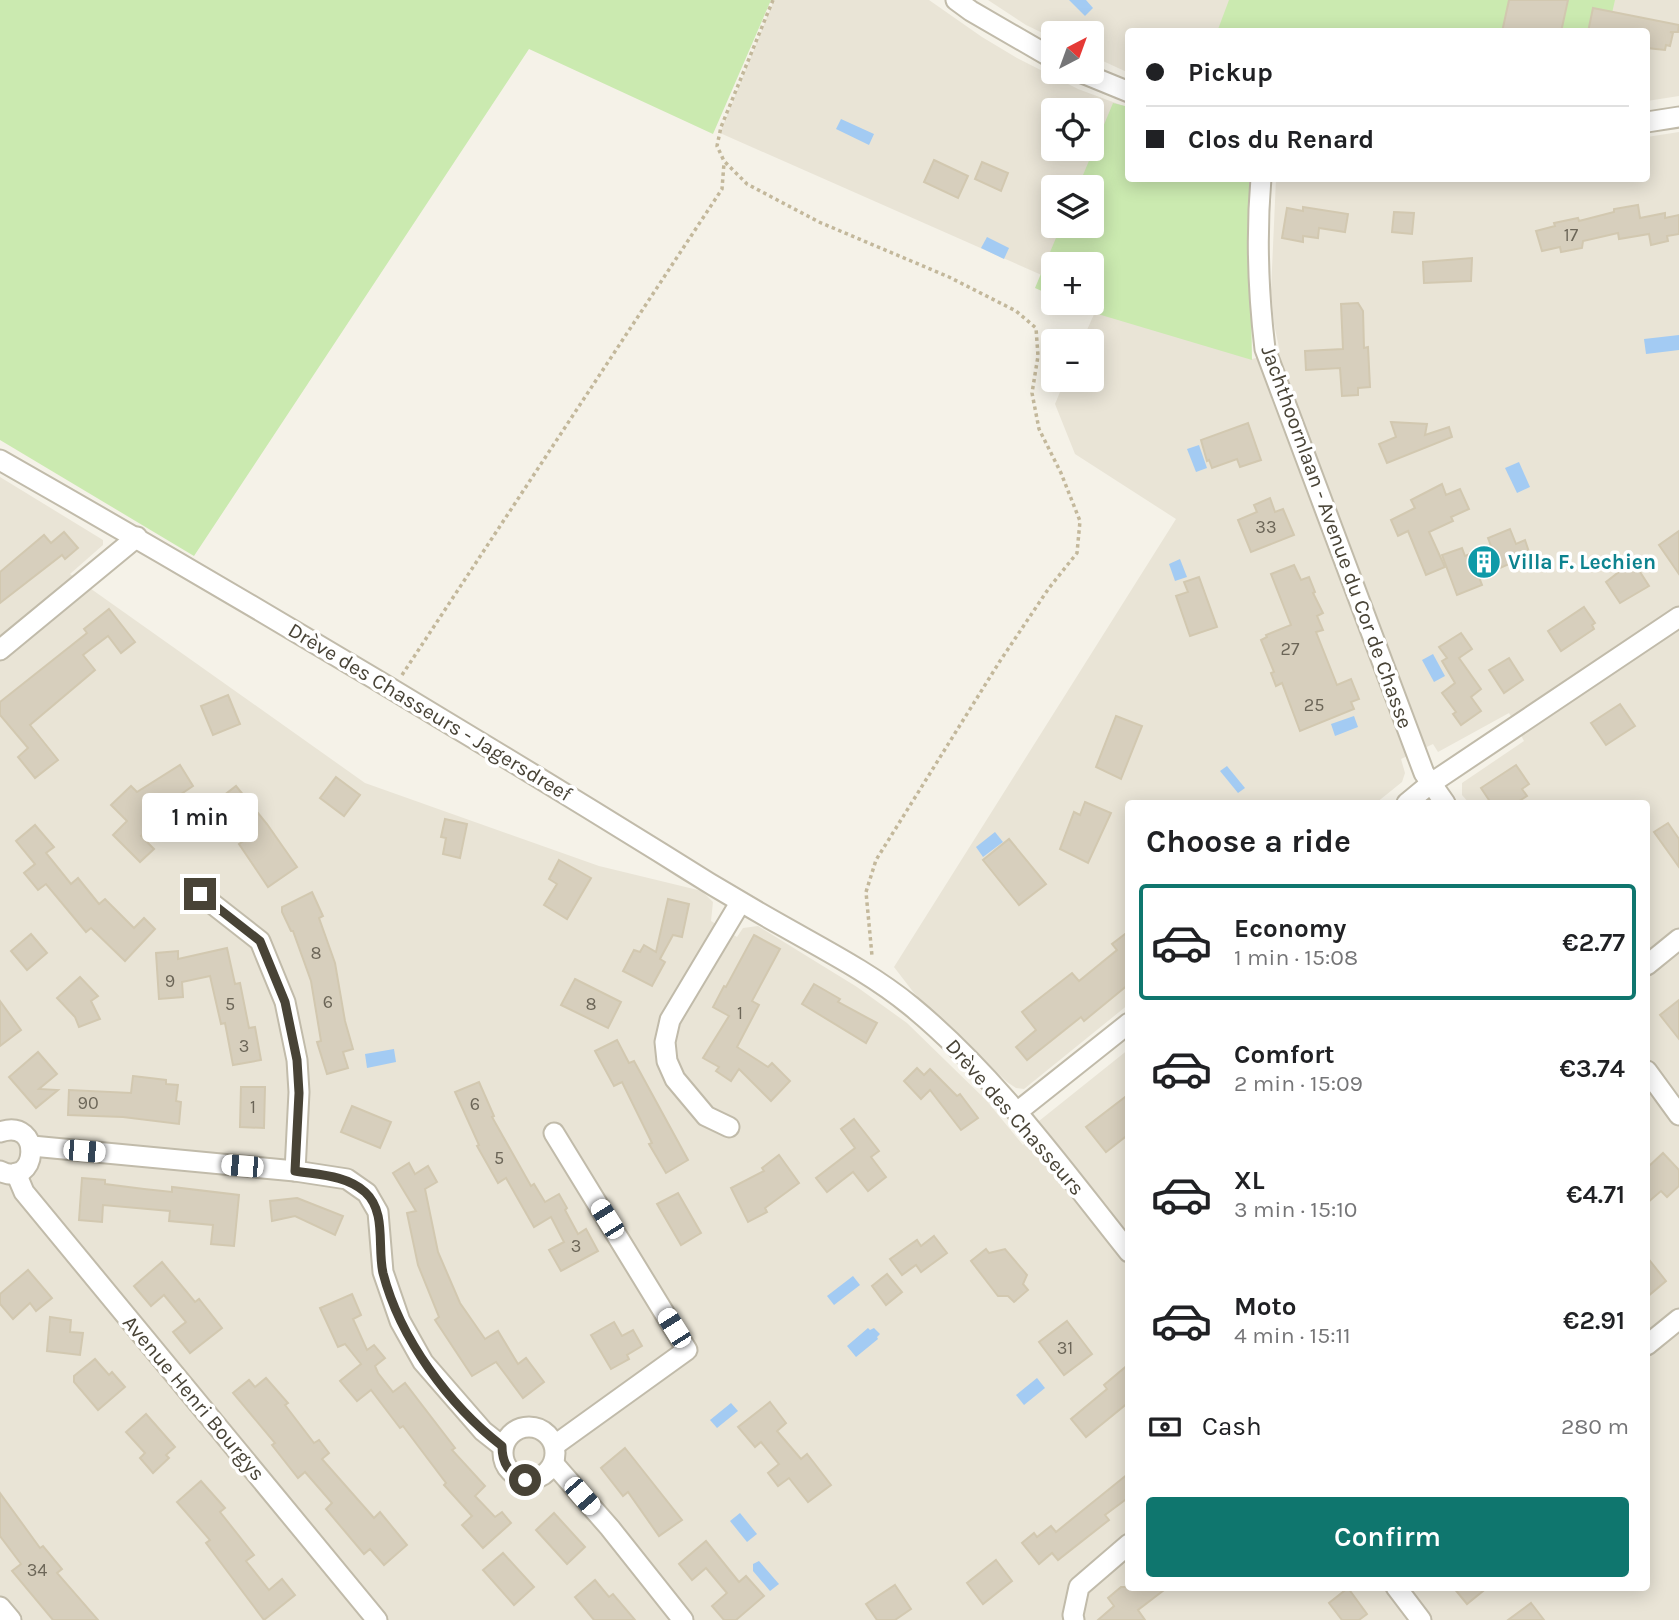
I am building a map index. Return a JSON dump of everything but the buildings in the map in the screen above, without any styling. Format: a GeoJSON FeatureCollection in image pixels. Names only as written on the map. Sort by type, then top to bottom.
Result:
{"type":"FeatureCollection","features":[{"type":"Feature","properties":{"kind":"street"},"geometry":{"type":"LineString","coordinates":[[956,0],[1041,51]]}},
{"type":"Feature","properties":{"kind":"street"},"geometry":{"type":"LineString","coordinates":[[1104,82],[1125,90]]}},
{"type":"Feature","properties":{"kind":"street"},"geometry":{"type":"LineString","coordinates":[[1650,122],[1679,117]]}},
{"type":"Feature","properties":{"kind":"street","name":"Jachthoornlaan - Avenue du Cor de Chasse"},"geometry":{"type":"LineString","coordinates":[[1261,182],[1257,250],[1265,349],[1410,737],[1430,784],[1443,800]]}},
{"type":"Feature","properties":{"kind":"street","name":"Drève des Chasseurs - Jagersdreef"},"geometry":{"type":"LineString","coordinates":[[0,460],[393,688],[740,903],[856,969]]}},
{"type":"Feature","properties":{"kind":"street"},"geometry":{"type":"LineString","coordinates":[[0,650],[136,537]]}},
{"type":"Feature","properties":{"kind":"street"},"geometry":{"type":"LineString","coordinates":[[1411,800],[1430,784],[1679,617]]}},
{"type":"Feature","properties":{"kind":"street"},"geometry":{"type":"LineString","coordinates":[[200,894],[260,941],[285,1002],[297,1060],[299,1093],[295,1171]]}},
{"type":"Feature","properties":{"kind":"street"},"geometry":{"type":"LineString","coordinates":[[729,1127],[706,1116],[675,1079],[667,1061],[665,1042],[670,1020],[740,903]]}},
{"type":"Feature","properties":{"kind":"street"},"geometry":{"type":"LineString","coordinates":[[1650,963],[1679,939]]}},
{"type":"Feature","properties":{"kind":"street","name":"Drève des Chasseurs"},"geometry":{"type":"LineString","coordinates":[[856,969],[909,1004],[975,1065],[1017,1112],[1125,1247]]}},
{"type":"Feature","properties":{"kind":"street"},"geometry":{"type":"LineString","coordinates":[[1017,1112],[1125,1026]]}},
{"type":"Feature","properties":{"kind":"street"},"geometry":{"type":"LineString","coordinates":[[1650,1075],[1679,1115]]}},
{"type":"Feature","properties":{"kind":"street"},"geometry":{"type":"LineString","coordinates":[[0,1132],[8,1129],[18,1131],[27,1137],[32,1146],[32,1157],[26,1167],[8,1172]]}},
{"type":"Feature","properties":{"kind":"street"},"geometry":{"type":"LineString","coordinates":[[554,1133],[687,1350],[554,1455],[540,1478],[525,1480],[511,1474],[502,1458],[502,1446],[512,1432],[533,1426],[547,1432],[554,1455],[683,1620]]}},
{"type":"Feature","properties":{"kind":"street"},"geometry":{"type":"LineString","coordinates":[[32,1146],[295,1171],[347,1179],[367,1193],[378,1212],[383,1272],[400,1321],[423,1362],[483,1431],[502,1446]]}},
{"type":"Feature","properties":{"kind":"street","name":"Avenue Henri Bourgys"},"geometry":{"type":"LineString","coordinates":[[8,1172],[377,1620]]}},
{"type":"Feature","properties":{"kind":"street"},"geometry":{"type":"LineString","coordinates":[[1650,1343],[1679,1319]]}},
{"type":"Feature","properties":{"kind":"street"},"geometry":{"type":"LineString","coordinates":[[1074,1620],[1079,1587],[1125,1547]]}},
{"type":"Feature","properties":{"kind":"street"},"geometry":{"type":"LineString","coordinates":[[1399,1591],[1421,1620]]}},
{"type":"Feature","properties":{"kind":"street"},"geometry":{"type":"LineString","coordinates":[[0,1607],[11,1620]]}},
{"type":"Feature","properties":{"kind":"path"},"geometry":{"type":"LineString","coordinates":[[773,0],[721,127],[717,146],[724,161],[747,184],[819,222],[949,277],[1016,311],[1036,328],[1038,356],[1032,393],[1039,429],[1061,473],[1080,522],[1077,553],[1049,588],[1000,661],[876,860],[866,892],[875,980]]}},
{"type":"Feature","properties":{"kind":"path"},"geometry":{"type":"LineString","coordinates":[[393,688],[722,189],[724,161]]}},
{"type":"Feature","properties":{"kind":"shaded area"},"geometry":{"type":"Polygon","coordinates":[[[774,0],[929,0],[982,37],[1041,70],[1041,84],[1068,84],[1102,98],[1041,98],[1041,161],[1104,161],[1104,99],[1125,107],[1125,182],[1132,182],[1252,359],[1280,352],[1271,291],[1276,182],[1650,182],[1650,137],[1679,132],[1679,1620],[0,1620],[0,477],[103,540],[103,545],[70,574],[365,783],[599,866],[702,891],[713,902],[711,921],[737,937],[743,928],[758,926],[857,987],[907,1023],[986,1100],[1023,1145],[1043,1129],[1039,1121],[1125,1052],[1125,1591],[1650,1591],[1650,800],[1466,800],[1462,795],[1462,783],[1524,741],[1509,713],[1438,752],[1433,744],[1401,759],[1405,773],[1402,782],[1380,800],[1125,800],[1125,1007],[1024,1089],[1016,1088],[1007,1082],[914,993],[894,967],[1176,519],[1075,454],[1055,404],[1060,392],[1104,392],[1104,329],[1087,329],[1094,315],[1104,315],[1104,252],[1041,252],[1041,275],[720,133],[774,0]]]}},
{"type":"Feature","properties":{"kind":"shaded area"},"geometry":{"type":"Polygon","coordinates":[[[988,0],[1679,0],[1679,96],[1650,101],[1650,28],[1125,28],[1125,71],[1104,62],[1104,21],[1041,21],[1041,32],[988,0]]]}},
{"type":"Feature","properties":{"kind":"green space"},"geometry":{"type":"Polygon","coordinates":[[[0,0],[771,0],[713,134],[529,49],[194,556],[0,440],[0,0]]]}},
{"type":"Feature","properties":{"kind":"green space"},"geometry":{"type":"Polygon","coordinates":[[[1229,0],[1615,0],[1609,28],[1218,28],[1229,0]]]}},
{"type":"Feature","properties":{"kind":"green space"},"geometry":{"type":"Polygon","coordinates":[[[1113,103],[1125,106],[1125,182],[1249,182],[1252,360],[1101,315],[1104,315],[1104,252],[1050,252],[1056,238],[1104,238],[1104,175],[1083,175],[1089,161],[1104,161],[1104,125],[1113,103]]]}},
{"type":"Feature","properties":{"kind":"green space"},"geometry":{"type":"Polygon","coordinates":[[[1041,274],[1041,291],[1035,288],[1041,274]]]}},
{"type":"Feature","properties":{"kind":"water"},"geometry":{"type":"Polygon","coordinates":[[[1069,0],[1086,0],[1093,8],[1085,16],[1069,0]]]}},
{"type":"Feature","properties":{"kind":"water"},"geometry":{"type":"Polygon","coordinates":[[[841,119],[874,134],[869,145],[836,129],[841,119]]]}},
{"type":"Feature","properties":{"kind":"water"},"geometry":{"type":"Polygon","coordinates":[[[987,237],[1009,248],[1004,259],[981,248],[987,237]]]}},
{"type":"Feature","properties":{"kind":"water"},"geometry":{"type":"Polygon","coordinates":[[[1679,335],[1679,350],[1646,354],[1644,339],[1679,335]]]}},
{"type":"Feature","properties":{"kind":"water"},"geometry":{"type":"Polygon","coordinates":[[[1199,445],[1207,468],[1196,472],[1187,449],[1199,445]]]}},
{"type":"Feature","properties":{"kind":"water"},"geometry":{"type":"Polygon","coordinates":[[[1519,462],[1530,487],[1517,493],[1505,468],[1519,462]]]}},
{"type":"Feature","properties":{"kind":"water"},"geometry":{"type":"Polygon","coordinates":[[[1180,559],[1187,577],[1175,581],[1169,564],[1180,559]]]}},
{"type":"Feature","properties":{"kind":"water"},"geometry":{"type":"Polygon","coordinates":[[[1433,654],[1445,676],[1434,682],[1422,660],[1433,654]]]}},
{"type":"Feature","properties":{"kind":"water"},"geometry":{"type":"Polygon","coordinates":[[[1354,716],[1358,727],[1335,736],[1331,724],[1354,716]]]}},
{"type":"Feature","properties":{"kind":"water"},"geometry":{"type":"Polygon","coordinates":[[[1227,766],[1245,788],[1238,793],[1220,771],[1227,766]]]}},
{"type":"Feature","properties":{"kind":"water"},"geometry":{"type":"Polygon","coordinates":[[[995,832],[1003,842],[983,857],[976,847],[995,832]]]}},
{"type":"Feature","properties":{"kind":"water"},"geometry":{"type":"Polygon","coordinates":[[[394,1049],[396,1062],[367,1068],[365,1054],[394,1049]]]}},
{"type":"Feature","properties":{"kind":"water"},"geometry":{"type":"Polygon","coordinates":[[[853,1276],[860,1285],[834,1305],[827,1296],[853,1276]]]}},
{"type":"Feature","properties":{"kind":"water"},"geometry":{"type":"Polygon","coordinates":[[[868,1328],[874,1328],[880,1334],[878,1339],[856,1357],[847,1346],[868,1328]]]}},
{"type":"Feature","properties":{"kind":"water"},"geometry":{"type":"Polygon","coordinates":[[[1037,1378],[1045,1388],[1024,1405],[1016,1395],[1037,1378]]]}},
{"type":"Feature","properties":{"kind":"water"},"geometry":{"type":"Polygon","coordinates":[[[731,1403],[738,1411],[717,1428],[710,1420],[731,1403]]]}},
{"type":"Feature","properties":{"kind":"water"},"geometry":{"type":"Polygon","coordinates":[[[740,1513],[757,1534],[747,1542],[730,1521],[740,1513]]]}},
{"type":"Feature","properties":{"kind":"water"},"geometry":{"type":"Polygon","coordinates":[[[759,1561],[779,1584],[770,1591],[753,1571],[753,1564],[759,1561]]]}},
{"type":"Feature","properties":{"kind":"place","name":"Villa F. Lechien"},"geometry":{"type":"Point","coordinates":[1484,562]}},
{"type":"Feature","properties":{"kind":"route"},"geometry":{"type":"LineString","coordinates":[[200,894],[260,941],[285,1002],[297,1060],[299,1093],[295,1171],[347,1179],[367,1193],[378,1212],[383,1272],[400,1321],[423,1362],[483,1431],[502,1446],[502,1458],[511,1474],[525,1480]]}}]}
